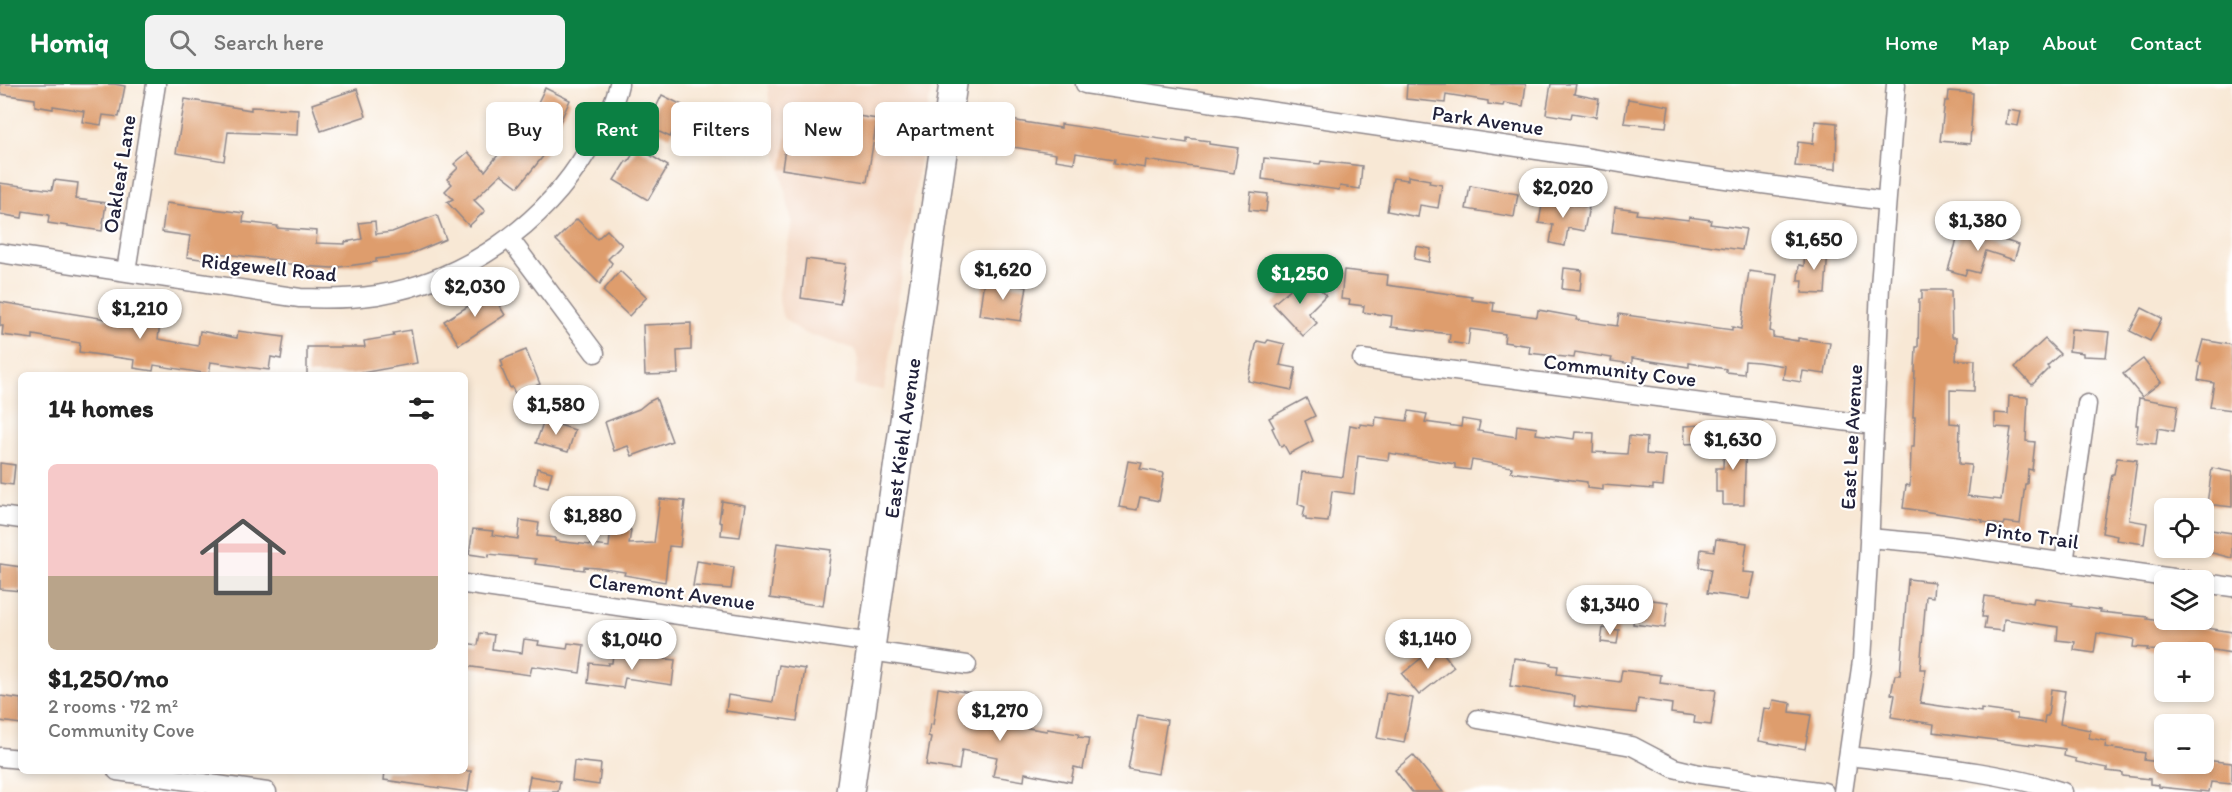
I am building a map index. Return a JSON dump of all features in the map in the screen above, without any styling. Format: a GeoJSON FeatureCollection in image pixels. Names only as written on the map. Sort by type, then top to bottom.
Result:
{"type":"FeatureCollection","features":[{"type":"Feature","properties":{"kind":"main road","name":"East Kiehl Avenue"},"geometry":{"type":"LineString","coordinates":[[850,792],[953,84]]}},
{"type":"Feature","properties":{"kind":"street","name":"Oakleaf Lane"},"geometry":{"type":"LineString","coordinates":[[126,271],[156,84]]}},
{"type":"Feature","properties":{"kind":"street","name":"Ridgewell Road"},"geometry":{"type":"LineString","coordinates":[[0,254],[300,298],[338,299],[377,295],[426,282],[474,261],[510,237],[547,205],[577,168],[617,96],[619,84]]}},
{"type":"Feature","properties":{"kind":"street","name":"Park Avenue"},"geometry":{"type":"LineString","coordinates":[[1085,84],[1667,171],[1885,201]]}},
{"type":"Feature","properties":{"kind":"street","name":"East Lee Avenue"},"geometry":{"type":"LineString","coordinates":[[1843,792],[1862,661],[1885,201],[1896,84]]}},
{"type":"Feature","properties":{"kind":"street"},"geometry":{"type":"LineString","coordinates":[[510,237],[595,353]]}},
{"type":"Feature","properties":{"kind":"street","name":"Community Cove"},"geometry":{"type":"LineString","coordinates":[[1362,359],[1873,425]]}},
{"type":"Feature","properties":{"kind":"street"},"geometry":{"type":"LineString","coordinates":[[2064,563],[2087,404]]}},
{"type":"Feature","properties":{"kind":"street"},"geometry":{"type":"LineString","coordinates":[[0,516],[18,519]]}},
{"type":"Feature","properties":{"kind":"street","name":"Pinto Trail"},"geometry":{"type":"LineString","coordinates":[[1869,537],[1936,544],[2154,575]]}},
{"type":"Feature","properties":{"kind":"street","name":"Claremont Avenue"},"geometry":{"type":"LineString","coordinates":[[468,584],[872,647],[967,665]]}},
{"type":"Feature","properties":{"kind":"street"},"geometry":{"type":"LineString","coordinates":[[2214,584],[2232,587]]}},
{"type":"Feature","properties":{"kind":"street"},"geometry":{"type":"LineString","coordinates":[[1478,719],[1632,746],[1674,768],[1699,774],[1824,792]]}},
{"type":"Feature","properties":{"kind":"street"},"geometry":{"type":"LineString","coordinates":[[0,756],[18,759]]}},
{"type":"Feature","properties":{"kind":"street"},"geometry":{"type":"LineString","coordinates":[[1849,756],[1997,775],[2024,780],[2063,792]]}},
{"type":"Feature","properties":{"kind":"street"},"geometry":{"type":"LineString","coordinates":[[138,774],[267,792]]}},
{"type":"Feature","properties":{"kind":"shaded area"},"geometry":{"type":"Polygon","coordinates":[[[767,84],[932,84],[929,102],[875,102],[875,156],[921,156],[884,390],[855,386],[858,360],[855,349],[804,333],[782,315],[779,292],[792,222],[775,146],[767,84]]]}},
{"type":"Feature","properties":{"kind":"building"},"geometry":{"type":"Polygon","coordinates":[[[0,84],[114,84],[125,86],[119,117],[103,115],[101,125],[82,122],[84,111],[53,106],[53,109],[35,106],[35,99],[0,94],[0,84]]]}},
{"type":"Feature","properties":{"kind":"building"},"geometry":{"type":"Polygon","coordinates":[[[1407,84],[1526,84],[1523,106],[1504,103],[1503,106],[1488,104],[1488,101],[1446,94],[1445,103],[1406,99],[1407,84]]]}},
{"type":"Feature","properties":{"kind":"building"},"geometry":{"type":"Polygon","coordinates":[[[1551,84],[1576,84],[1574,94],[1599,99],[1596,117],[1572,113],[1571,118],[1546,114],[1551,84]]]}},
{"type":"Feature","properties":{"kind":"building"},"geometry":{"type":"Polygon","coordinates":[[[545,88],[570,100],[563,115],[563,102],[538,102],[545,88]]]}},
{"type":"Feature","properties":{"kind":"building"},"geometry":{"type":"Polygon","coordinates":[[[357,89],[366,116],[321,131],[312,104],[357,89]]]}},
{"type":"Feature","properties":{"kind":"building"},"geometry":{"type":"Polygon","coordinates":[[[1949,91],[1973,93],[1970,144],[1940,141],[1945,101],[1948,101],[1949,91]]]}},
{"type":"Feature","properties":{"kind":"building"},"geometry":{"type":"Polygon","coordinates":[[[662,95],[676,102],[671,102],[670,137],[659,132],[659,102],[662,95]]]}},
{"type":"Feature","properties":{"kind":"building"},"geometry":{"type":"Polygon","coordinates":[[[185,99],[251,110],[251,107],[298,109],[297,135],[228,132],[224,161],[176,153],[185,99]]]}},
{"type":"Feature","properties":{"kind":"building"},"geometry":{"type":"Polygon","coordinates":[[[1628,99],[1669,106],[1666,127],[1624,123],[1628,99]]]}},
{"type":"Feature","properties":{"kind":"building"},"geometry":{"type":"Polygon","coordinates":[[[2008,110],[2021,112],[2018,126],[2006,124],[2008,110]]]}},
{"type":"Feature","properties":{"kind":"building"},"geometry":{"type":"Polygon","coordinates":[[[863,117],[875,119],[867,182],[782,169],[784,156],[863,156],[863,117]]]}},
{"type":"Feature","properties":{"kind":"building"},"geometry":{"type":"Polygon","coordinates":[[[1015,121],[1061,128],[1061,124],[1187,143],[1187,138],[1238,148],[1234,173],[1146,160],[1145,168],[1114,163],[1115,159],[1076,153],[1074,163],[1055,160],[1056,154],[1015,147],[1015,121]]]}},
{"type":"Feature","properties":{"kind":"building"},"geometry":{"type":"Polygon","coordinates":[[[1815,121],[1837,123],[1836,169],[1795,166],[1798,142],[1813,144],[1815,121]]]}},
{"type":"Feature","properties":{"kind":"building"},"geometry":{"type":"Polygon","coordinates":[[[468,152],[485,171],[497,156],[543,156],[518,187],[501,174],[474,200],[485,211],[469,226],[447,202],[453,199],[445,191],[452,184],[447,179],[458,168],[454,164],[468,152]]]}},
{"type":"Feature","properties":{"kind":"building"},"geometry":{"type":"Polygon","coordinates":[[[632,156],[652,156],[668,166],[648,200],[614,180],[626,161],[628,162],[632,156]]]}},
{"type":"Feature","properties":{"kind":"building"},"geometry":{"type":"Polygon","coordinates":[[[1264,158],[1362,166],[1360,189],[1340,186],[1339,190],[1262,179],[1264,158]]]}},
{"type":"Feature","properties":{"kind":"building"},"geometry":{"type":"Polygon","coordinates":[[[1408,176],[1442,185],[1438,208],[1420,205],[1418,217],[1387,211],[1393,178],[1408,180],[1408,176]]]}},
{"type":"Feature","properties":{"kind":"building"},"geometry":{"type":"Polygon","coordinates":[[[54,180],[78,183],[76,199],[106,203],[102,231],[48,223],[49,215],[23,211],[22,218],[0,214],[0,183],[52,190],[54,180]]]}},
{"type":"Feature","properties":{"kind":"building"},"geometry":{"type":"Polygon","coordinates":[[[1470,186],[1518,194],[1514,217],[1466,209],[1470,186]]]}},
{"type":"Feature","properties":{"kind":"building"},"geometry":{"type":"Polygon","coordinates":[[[1251,192],[1268,194],[1266,212],[1249,210],[1251,192]]]}},
{"type":"Feature","properties":{"kind":"building"},"geometry":{"type":"Polygon","coordinates":[[[1543,199],[1589,207],[1584,231],[1568,228],[1565,246],[1550,243],[1553,225],[1539,223],[1543,199]]]}},
{"type":"Feature","properties":{"kind":"building"},"geometry":{"type":"Polygon","coordinates":[[[166,203],[244,213],[243,222],[278,226],[277,228],[317,231],[316,243],[345,244],[345,242],[362,239],[359,223],[375,221],[376,234],[392,232],[437,215],[446,239],[408,255],[332,268],[284,264],[284,261],[208,252],[207,260],[187,257],[190,236],[162,232],[166,203]]]}},
{"type":"Feature","properties":{"kind":"building"},"geometry":{"type":"Polygon","coordinates":[[[1615,207],[1637,210],[1636,214],[1711,220],[1710,224],[1746,229],[1742,250],[1612,232],[1615,207]]]}},
{"type":"Feature","properties":{"kind":"building"},"geometry":{"type":"Polygon","coordinates":[[[577,219],[597,239],[607,230],[622,245],[608,259],[612,263],[600,284],[556,240],[577,219]]]}},
{"type":"Feature","properties":{"kind":"building"},"geometry":{"type":"Polygon","coordinates":[[[1959,233],[1983,241],[1985,234],[2019,245],[2014,260],[1986,251],[1979,273],[1967,270],[1965,275],[1948,270],[1959,233]]]}},
{"type":"Feature","properties":{"kind":"building"},"geometry":{"type":"Polygon","coordinates":[[[1416,246],[1431,249],[1429,262],[1414,259],[1416,246]]]}},
{"type":"Feature","properties":{"kind":"building"},"geometry":{"type":"Polygon","coordinates":[[[1805,247],[1828,249],[1825,294],[1802,293],[1803,280],[1798,280],[1799,265],[1804,266],[1805,247]]]}},
{"type":"Feature","properties":{"kind":"building"},"geometry":{"type":"Polygon","coordinates":[[[806,259],[846,264],[840,304],[801,298],[806,259]]]}},
{"type":"Feature","properties":{"kind":"building"},"geometry":{"type":"Polygon","coordinates":[[[1564,268],[1582,270],[1580,291],[1562,289],[1564,268]]]}},
{"type":"Feature","properties":{"kind":"building"},"geometry":{"type":"Polygon","coordinates":[[[1344,270],[1388,275],[1387,285],[1472,297],[1472,300],[1494,303],[1493,311],[1537,317],[1538,310],[1577,317],[1576,320],[1617,326],[1619,314],[1732,330],[1732,327],[1741,329],[1749,271],[1777,275],[1770,331],[1773,332],[1773,337],[1830,343],[1825,374],[1803,371],[1801,382],[1783,379],[1785,366],[1758,362],[1745,361],[1744,374],[1689,363],[1689,367],[1632,358],[1632,364],[1575,352],[1574,358],[1529,353],[1530,346],[1504,342],[1505,334],[1470,329],[1468,345],[1449,342],[1450,334],[1391,327],[1392,316],[1363,312],[1364,306],[1349,304],[1350,300],[1341,299],[1344,270]]]}},
{"type":"Feature","properties":{"kind":"building"},"geometry":{"type":"Polygon","coordinates":[[[620,271],[647,297],[629,316],[603,291],[620,271]]]}},
{"type":"Feature","properties":{"kind":"building"},"geometry":{"type":"Polygon","coordinates":[[[1302,279],[1307,285],[1312,281],[1326,295],[1308,313],[1317,323],[1303,336],[1273,304],[1302,279]]]}},
{"type":"Feature","properties":{"kind":"building"},"geometry":{"type":"Polygon","coordinates":[[[984,280],[1027,287],[1021,321],[979,315],[984,280]]]}},
{"type":"Feature","properties":{"kind":"building"},"geometry":{"type":"Polygon","coordinates":[[[1922,290],[1951,290],[1952,337],[1957,337],[1956,360],[1975,360],[1974,391],[1950,390],[1950,423],[1960,424],[1959,464],[1971,465],[1967,496],[2001,500],[2011,428],[1995,427],[1995,413],[2008,414],[2009,396],[2028,397],[2026,441],[2035,442],[2032,470],[2028,469],[2027,484],[2025,484],[2020,524],[2004,522],[2003,525],[1903,508],[1906,485],[1910,486],[1911,447],[1914,447],[1916,347],[1918,347],[1919,299],[1922,299],[1922,290]]]}},
{"type":"Feature","properties":{"kind":"building"},"geometry":{"type":"Polygon","coordinates":[[[491,292],[505,315],[459,345],[444,321],[491,292]]]}},
{"type":"Feature","properties":{"kind":"building"},"geometry":{"type":"Polygon","coordinates":[[[0,302],[112,320],[113,316],[160,323],[158,339],[198,346],[200,331],[237,338],[238,331],[284,337],[281,359],[271,357],[269,370],[211,362],[209,372],[154,365],[153,371],[134,368],[135,360],[79,352],[80,343],[33,335],[33,339],[2,335],[3,326],[0,326],[0,302]]]}},
{"type":"Feature","properties":{"kind":"building"},"geometry":{"type":"Polygon","coordinates":[[[2142,308],[2162,318],[2150,341],[2130,331],[2142,308]]]}},
{"type":"Feature","properties":{"kind":"building"},"geometry":{"type":"Polygon","coordinates":[[[691,323],[691,350],[677,351],[678,374],[645,375],[643,325],[691,323]]]}},
{"type":"Feature","properties":{"kind":"building"},"geometry":{"type":"Polygon","coordinates":[[[2071,329],[2109,332],[2106,357],[2083,356],[2083,353],[2069,351],[2071,329]]]}},
{"type":"Feature","properties":{"kind":"building"},"geometry":{"type":"Polygon","coordinates":[[[411,330],[417,363],[368,372],[307,372],[307,347],[365,347],[364,341],[394,336],[393,333],[411,330]]]}},
{"type":"Feature","properties":{"kind":"building"},"geometry":{"type":"Polygon","coordinates":[[[2045,339],[2060,354],[2032,385],[2015,367],[2045,339]]]}},
{"type":"Feature","properties":{"kind":"building"},"geometry":{"type":"Polygon","coordinates":[[[1268,340],[1285,344],[1280,365],[1296,368],[1292,390],[1248,381],[1257,341],[1266,343],[1268,340]]]}},
{"type":"Feature","properties":{"kind":"building"},"geometry":{"type":"Polygon","coordinates":[[[2203,340],[2232,345],[2232,410],[2210,407],[2214,383],[2198,380],[2201,363],[2197,362],[2203,340]]]}},
{"type":"Feature","properties":{"kind":"building"},"geometry":{"type":"Polygon","coordinates":[[[526,350],[540,384],[515,394],[501,367],[503,366],[501,360],[526,350]]]}},
{"type":"Feature","properties":{"kind":"building"},"geometry":{"type":"Polygon","coordinates":[[[2143,359],[2161,382],[2142,397],[2123,374],[2143,359]]]}},
{"type":"Feature","properties":{"kind":"building"},"geometry":{"type":"Polygon","coordinates":[[[656,398],[672,441],[632,456],[628,446],[614,451],[605,422],[639,409],[656,398]]]}},
{"type":"Feature","properties":{"kind":"building"},"geometry":{"type":"Polygon","coordinates":[[[1306,398],[1315,416],[1305,421],[1313,441],[1289,454],[1284,445],[1281,447],[1269,418],[1306,398]]]}},
{"type":"Feature","properties":{"kind":"building"},"geometry":{"type":"Polygon","coordinates":[[[2139,398],[2178,405],[2174,431],[2158,428],[2156,444],[2136,442],[2139,398]]]}},
{"type":"Feature","properties":{"kind":"building"},"geometry":{"type":"Polygon","coordinates":[[[1409,411],[1427,414],[1425,422],[1461,427],[1462,419],[1480,422],[1478,431],[1516,437],[1517,425],[1537,428],[1536,434],[1574,439],[1575,432],[1594,433],[1593,452],[1627,454],[1629,436],[1647,438],[1646,454],[1666,456],[1663,486],[1653,485],[1653,489],[1603,485],[1603,490],[1587,488],[1587,482],[1511,472],[1512,467],[1472,460],[1470,470],[1455,468],[1455,464],[1389,453],[1388,460],[1358,456],[1354,494],[1332,491],[1328,522],[1306,520],[1306,517],[1303,517],[1305,507],[1298,504],[1302,472],[1343,477],[1350,425],[1375,426],[1376,417],[1407,421],[1409,411]]]}},
{"type":"Feature","properties":{"kind":"building"},"geometry":{"type":"Polygon","coordinates":[[[544,420],[575,430],[568,452],[536,443],[544,420]]]}},
{"type":"Feature","properties":{"kind":"building"},"geometry":{"type":"Polygon","coordinates":[[[1702,425],[1703,443],[1685,444],[1684,426],[1702,425]]]}},
{"type":"Feature","properties":{"kind":"building"},"geometry":{"type":"Polygon","coordinates":[[[1724,436],[1746,436],[1744,505],[1723,505],[1723,492],[1716,492],[1716,468],[1723,468],[1724,436]]]}},
{"type":"Feature","properties":{"kind":"building"},"geometry":{"type":"Polygon","coordinates":[[[2117,458],[2137,460],[2129,520],[2147,523],[2144,544],[2116,540],[2117,536],[2102,533],[2117,458]]]}},
{"type":"Feature","properties":{"kind":"building"},"geometry":{"type":"Polygon","coordinates":[[[1128,461],[1142,463],[1140,469],[1164,473],[1159,501],[1140,497],[1137,510],[1119,507],[1128,461]]]}},
{"type":"Feature","properties":{"kind":"building"},"geometry":{"type":"Polygon","coordinates":[[[0,463],[15,465],[13,485],[0,483],[0,463]]]}},
{"type":"Feature","properties":{"kind":"building"},"geometry":{"type":"Polygon","coordinates":[[[537,468],[552,472],[548,487],[534,484],[537,468]]]}},
{"type":"Feature","properties":{"kind":"building"},"geometry":{"type":"Polygon","coordinates":[[[2212,468],[2232,472],[2232,507],[2214,505],[2214,498],[2208,498],[2212,468]]]}},
{"type":"Feature","properties":{"kind":"building"},"geometry":{"type":"Polygon","coordinates":[[[660,499],[685,501],[680,547],[669,546],[665,582],[598,568],[584,567],[584,570],[535,564],[536,559],[469,554],[473,529],[493,531],[492,535],[518,539],[520,520],[539,523],[537,536],[555,538],[555,541],[609,547],[611,527],[631,530],[629,544],[654,543],[660,499]]]}},
{"type":"Feature","properties":{"kind":"building"},"geometry":{"type":"Polygon","coordinates":[[[722,501],[745,505],[740,537],[721,535],[722,523],[719,522],[722,501]]]}},
{"type":"Feature","properties":{"kind":"building"},"geometry":{"type":"Polygon","coordinates":[[[2214,530],[2232,533],[2232,558],[2214,554],[2214,530]]]}},
{"type":"Feature","properties":{"kind":"building"},"geometry":{"type":"Polygon","coordinates":[[[1716,539],[1747,543],[1743,572],[1755,573],[1749,599],[1707,593],[1711,569],[1699,567],[1701,549],[1714,551],[1716,539]]]}},
{"type":"Feature","properties":{"kind":"building"},"geometry":{"type":"Polygon","coordinates":[[[777,543],[831,550],[823,606],[770,598],[777,543]]]}},
{"type":"Feature","properties":{"kind":"building"},"geometry":{"type":"Polygon","coordinates":[[[697,561],[734,567],[731,589],[693,586],[697,561]]]}},
{"type":"Feature","properties":{"kind":"building"},"geometry":{"type":"Polygon","coordinates":[[[0,564],[18,567],[18,591],[0,589],[0,564]]]}},
{"type":"Feature","properties":{"kind":"building"},"geometry":{"type":"Polygon","coordinates":[[[1908,579],[1934,582],[1933,597],[1926,596],[1920,669],[1926,669],[1920,703],[1981,712],[1981,709],[2017,714],[2017,719],[2044,723],[2045,716],[2048,716],[2051,689],[2065,691],[2060,724],[2090,730],[2089,738],[2106,741],[2105,747],[2145,753],[2144,760],[2154,761],[2154,774],[2214,774],[2214,761],[2232,763],[2232,784],[2211,782],[2209,792],[2159,787],[2159,785],[2150,784],[2150,779],[2123,776],[2123,773],[2107,771],[2107,768],[2076,762],[2076,759],[2064,756],[2065,749],[1933,732],[1934,724],[1891,717],[1895,695],[1891,694],[1895,675],[1900,675],[1908,579]]]}},
{"type":"Feature","properties":{"kind":"building"},"geometry":{"type":"Polygon","coordinates":[[[1985,596],[2033,603],[2034,598],[2072,603],[2071,606],[2100,610],[2100,612],[2148,617],[2147,619],[2154,620],[2154,630],[2214,629],[2232,632],[2232,653],[2214,650],[2214,642],[2154,642],[2154,650],[2147,650],[2148,648],[2133,647],[2134,639],[2097,633],[2094,653],[2074,650],[2075,642],[2057,640],[2058,627],[2004,619],[2003,631],[1984,629],[1986,617],[1982,617],[1985,596]]]}},
{"type":"Feature","properties":{"kind":"building"},"geometry":{"type":"Polygon","coordinates":[[[1636,598],[1668,602],[1665,628],[1633,624],[1636,598]]]}},
{"type":"Feature","properties":{"kind":"building"},"geometry":{"type":"Polygon","coordinates":[[[1603,628],[1619,630],[1617,644],[1601,642],[1603,628]]]}},
{"type":"Feature","properties":{"kind":"building"},"geometry":{"type":"Polygon","coordinates":[[[480,633],[494,635],[492,649],[522,653],[524,639],[539,641],[538,645],[567,649],[568,643],[584,645],[580,673],[532,666],[530,675],[468,666],[468,643],[478,645],[480,633]]]}},
{"type":"Feature","properties":{"kind":"building"},"geometry":{"type":"Polygon","coordinates":[[[1437,645],[1454,667],[1419,695],[1402,674],[1437,645]]]}},
{"type":"Feature","properties":{"kind":"building"},"geometry":{"type":"Polygon","coordinates":[[[613,653],[675,660],[672,685],[625,678],[623,688],[588,683],[590,663],[608,665],[612,663],[613,653]]]}},
{"type":"Feature","properties":{"kind":"building"},"geometry":{"type":"Polygon","coordinates":[[[1514,658],[1551,663],[1550,665],[1558,666],[1557,674],[1620,682],[1622,670],[1661,675],[1660,683],[1716,690],[1711,725],[1694,723],[1695,716],[1671,713],[1672,704],[1638,699],[1636,713],[1605,710],[1574,706],[1575,696],[1510,686],[1514,658]]]}},
{"type":"Feature","properties":{"kind":"building"},"geometry":{"type":"Polygon","coordinates":[[[779,665],[805,669],[797,721],[726,711],[728,695],[773,702],[779,665]]]}},
{"type":"Feature","properties":{"kind":"building"},"geometry":{"type":"Polygon","coordinates":[[[938,688],[972,693],[971,699],[988,702],[985,721],[1079,734],[1078,737],[1089,738],[1083,769],[1074,767],[1071,782],[1025,773],[1024,781],[993,776],[997,757],[962,750],[959,770],[926,765],[931,737],[928,736],[930,724],[933,725],[938,688]]]}},
{"type":"Feature","properties":{"kind":"building"},"geometry":{"type":"Polygon","coordinates":[[[1386,693],[1413,698],[1404,743],[1377,738],[1386,693]]]}},
{"type":"Feature","properties":{"kind":"building"},"geometry":{"type":"Polygon","coordinates":[[[0,696],[18,699],[18,724],[0,721],[0,696]]]}},
{"type":"Feature","properties":{"kind":"building"},"geometry":{"type":"Polygon","coordinates":[[[1773,700],[1791,703],[1790,712],[1811,715],[1805,749],[1759,741],[1764,708],[1771,709],[1773,700]]]}},
{"type":"Feature","properties":{"kind":"building"},"geometry":{"type":"Polygon","coordinates":[[[1138,715],[1167,720],[1158,774],[1128,769],[1138,715]]]}},
{"type":"Feature","properties":{"kind":"building"},"geometry":{"type":"Polygon","coordinates":[[[1413,755],[1443,792],[1412,792],[1395,770],[1413,755]]]}},
{"type":"Feature","properties":{"kind":"building"},"geometry":{"type":"Polygon","coordinates":[[[574,761],[601,764],[599,785],[572,781],[574,761]]]}},
{"type":"Feature","properties":{"kind":"building"},"geometry":{"type":"Polygon","coordinates":[[[468,771],[471,771],[468,792],[384,780],[385,774],[468,774],[468,771]]]}},
{"type":"Feature","properties":{"kind":"building"},"geometry":{"type":"Polygon","coordinates":[[[530,776],[560,781],[558,792],[527,792],[530,776]]]}}]}
